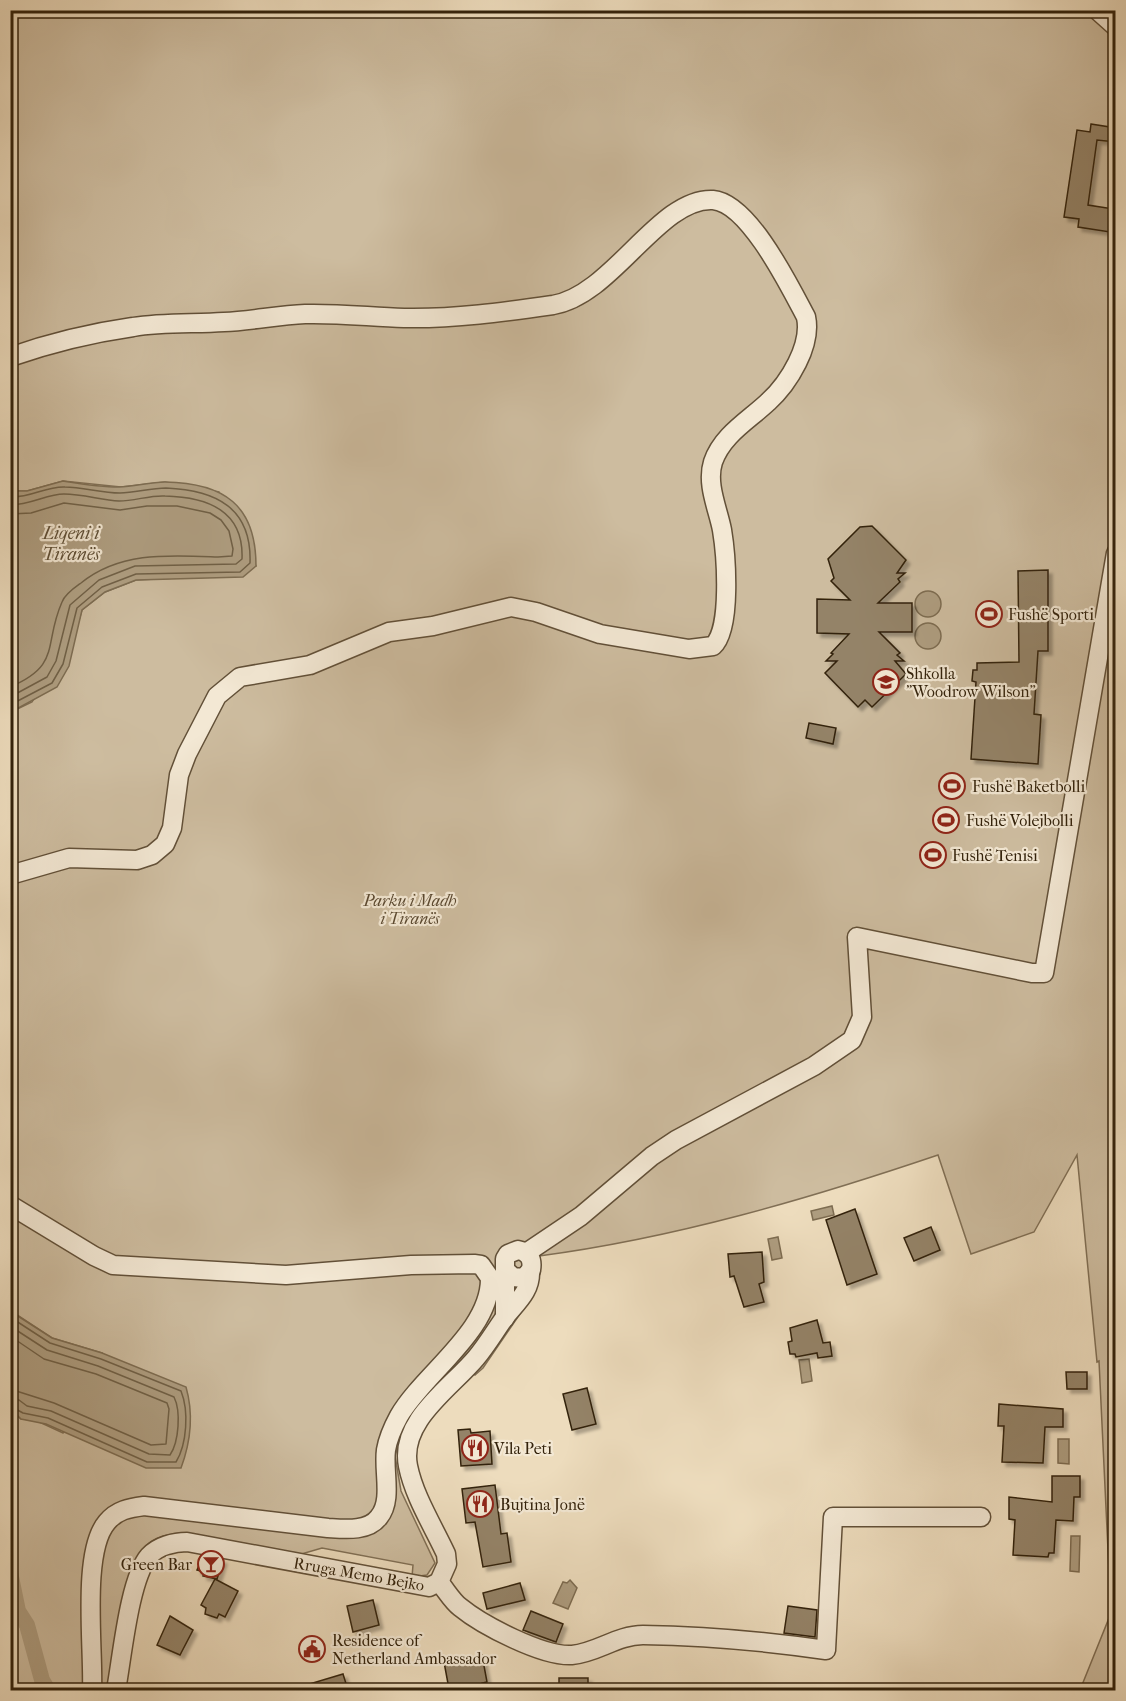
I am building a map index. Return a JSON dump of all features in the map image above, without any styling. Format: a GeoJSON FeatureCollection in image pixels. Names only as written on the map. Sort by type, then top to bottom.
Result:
{"type":"FeatureCollection","features":[{"type":"Feature","properties":{"kind":"street"},"geometry":{"type":"LineString","coordinates":[[1097,10],[1116,27]]}},
{"type":"Feature","properties":{"kind":"street"},"geometry":{"type":"LineString","coordinates":[[10,357],[61,341],[134,326],[225,322],[303,314],[453,316],[557,304],[586,292],[604,279],[639,243],[673,216],[701,201],[714,200],[726,203],[742,215],[796,298],[806,317],[809,331],[806,344],[770,401],[728,437],[713,462],[713,496],[726,556],[722,633],[713,646],[689,649],[600,634],[536,612],[510,607],[433,626],[389,632],[310,665],[240,677],[217,696],[187,754],[178,775],[172,828],[165,844],[152,855],[137,860],[69,858],[10,875]]}},
{"type":"Feature","properties":{"kind":"street"},"geometry":{"type":"LineString","coordinates":[[505,1318],[505,1270],[518,1279],[528,1262],[652,1156],[676,1140],[814,1066],[852,1040],[862,1017],[857,937],[1046,977],[1116,553]]}},
{"type":"Feature","properties":{"kind":"street"},"geometry":{"type":"LineString","coordinates":[[10,1205],[113,1265],[286,1275],[411,1265],[474,1264],[481,1265],[490,1278],[488,1297],[480,1317],[411,1399],[394,1426],[386,1451],[385,1505],[378,1520],[371,1525],[347,1529],[328,1528],[144,1506],[126,1508],[106,1522],[97,1539],[91,1589],[92,1690]]}},
{"type":"Feature","properties":{"kind":"street","name":"Rruga Memo Bejko"},"geometry":{"type":"LineString","coordinates":[[116,1690],[134,1593],[149,1556],[165,1545],[187,1542],[429,1587],[440,1582],[447,1564],[446,1554],[411,1477],[407,1453],[411,1436],[420,1417],[483,1350],[525,1293],[531,1281],[528,1262]]}},
{"type":"Feature","properties":{"kind":"street"},"geometry":{"type":"LineString","coordinates":[[440,1582],[458,1606],[478,1619],[554,1654],[587,1653],[615,1640],[640,1635],[745,1638],[825,1650],[833,1517],[981,1517]]}},
{"type":"Feature","properties":{"kind":"green space","name":"Parku i Madh i Tiranës"},"geometry":{"type":"Polygon","coordinates":[[[11,11],[1115,11],[1115,1690],[1080,1690],[1111,1613],[1099,1361],[1097,1362],[1077,1155],[1034,1232],[971,1254],[938,1155],[790,1202],[691,1228],[539,1256],[538,1283],[528,1302],[483,1368],[475,1375],[462,1363],[417,1411],[402,1433],[395,1456],[401,1491],[435,1563],[427,1575],[412,1577],[413,1565],[322,1548],[298,1555],[183,1533],[162,1536],[145,1547],[129,1576],[120,1615],[109,1690],[11,1690],[10,1409],[21,1419],[35,1420],[63,1433],[102,1353],[52,1338],[11,1311],[11,712],[32,702],[75,634],[82,610],[105,592],[136,580],[176,578],[256,566],[219,492],[165,482],[121,487],[63,481],[27,491],[11,491],[11,11]]]}},
{"type":"Feature","properties":{"kind":"water","name":"Liqeni i Tiranës"},"geometry":{"type":"Polygon","coordinates":[[[63,481],[112,487],[159,482],[186,483],[220,493],[243,513],[250,527],[255,545],[256,566],[243,577],[136,580],[105,592],[82,610],[69,666],[57,687],[11,712],[11,491],[27,491],[63,481]]]}},
{"type":"Feature","properties":{"kind":"water"},"geometry":{"type":"Polygon","coordinates":[[[928,591],[937,595],[941,604],[937,613],[928,617],[919,613],[915,604],[919,595],[928,591]]]}},
{"type":"Feature","properties":{"kind":"water"},"geometry":{"type":"Polygon","coordinates":[[[928,623],[937,627],[941,636],[937,645],[928,649],[919,645],[915,636],[919,627],[928,623]]]}},
{"type":"Feature","properties":{"kind":"water"},"geometry":{"type":"Polygon","coordinates":[[[832,1206],[834,1215],[813,1220],[811,1211],[832,1206]]]}},
{"type":"Feature","properties":{"kind":"water"},"geometry":{"type":"Polygon","coordinates":[[[778,1237],[782,1258],[772,1260],[768,1239],[778,1237]]]}},
{"type":"Feature","properties":{"kind":"water"},"geometry":{"type":"Polygon","coordinates":[[[10,1311],[52,1338],[102,1353],[186,1387],[190,1408],[190,1428],[181,1468],[146,1468],[46,1424],[21,1419],[11,1409],[10,1311]]]}},
{"type":"Feature","properties":{"kind":"water"},"geometry":{"type":"Polygon","coordinates":[[[809,1359],[812,1381],[802,1383],[799,1360],[809,1359]]]}},
{"type":"Feature","properties":{"kind":"water"},"geometry":{"type":"Polygon","coordinates":[[[1058,1439],[1069,1439],[1069,1464],[1058,1463],[1058,1439]]]}},
{"type":"Feature","properties":{"kind":"water"},"geometry":{"type":"Polygon","coordinates":[[[1071,1536],[1080,1536],[1079,1572],[1070,1571],[1071,1536]]]}},
{"type":"Feature","properties":{"kind":"water"},"geometry":{"type":"Polygon","coordinates":[[[570,1580],[577,1588],[568,1609],[553,1603],[563,1582],[567,1583],[570,1580]]]}},
{"type":"Feature","properties":{"kind":"building"},"geometry":{"type":"Polygon","coordinates":[[[1091,124],[1116,128],[1116,142],[1097,140],[1088,205],[1114,209],[1110,232],[1078,227],[1079,219],[1064,217],[1077,130],[1090,132],[1091,124]]]}},
{"type":"Feature","properties":{"kind":"building"},"geometry":{"type":"Polygon","coordinates":[[[872,526],[906,560],[897,573],[905,573],[898,579],[900,582],[878,603],[912,603],[912,632],[879,632],[900,653],[897,655],[904,661],[895,661],[906,674],[872,707],[865,700],[858,707],[825,673],[837,661],[826,661],[849,634],[817,633],[817,599],[850,600],[831,581],[834,578],[828,559],[860,527],[872,526]]]}},
{"type":"Feature","properties":{"kind":"building"},"geometry":{"type":"Polygon","coordinates":[[[1048,570],[1048,651],[1038,651],[1034,714],[1041,715],[1038,764],[971,759],[976,682],[972,681],[973,670],[977,670],[977,663],[1019,662],[1018,571],[1048,570]]]}},
{"type":"Feature","properties":{"kind":"building"},"geometry":{"type":"Polygon","coordinates":[[[809,723],[836,728],[833,744],[806,738],[809,723]]]}},
{"type":"Feature","properties":{"kind":"building"},"geometry":{"type":"Polygon","coordinates":[[[855,1209],[877,1274],[847,1285],[826,1220],[855,1209]]]}},
{"type":"Feature","properties":{"kind":"building"},"geometry":{"type":"Polygon","coordinates":[[[931,1227],[940,1250],[914,1261],[904,1238],[931,1227]]]}},
{"type":"Feature","properties":{"kind":"building"},"geometry":{"type":"Polygon","coordinates":[[[762,1252],[764,1282],[759,1284],[764,1302],[744,1307],[734,1276],[730,1277],[728,1254],[762,1252]]]}},
{"type":"Feature","properties":{"kind":"building"},"geometry":{"type":"Polygon","coordinates":[[[817,1320],[823,1343],[830,1342],[832,1356],[818,1358],[817,1353],[796,1357],[795,1354],[790,1354],[788,1342],[792,1341],[790,1328],[817,1320]]]}},
{"type":"Feature","properties":{"kind":"building"},"geometry":{"type":"Polygon","coordinates":[[[1066,1372],[1087,1372],[1087,1389],[1067,1389],[1066,1372]]]}},
{"type":"Feature","properties":{"kind":"building"},"geometry":{"type":"Polygon","coordinates":[[[587,1388],[596,1424],[572,1430],[563,1394],[587,1388]]]}},
{"type":"Feature","properties":{"kind":"building"},"geometry":{"type":"Polygon","coordinates":[[[999,1404],[1063,1409],[1063,1427],[1045,1427],[1043,1463],[1002,1462],[1004,1426],[998,1426],[999,1404]]]}},
{"type":"Feature","properties":{"kind":"building","name":"Vila Peti"},"geometry":{"type":"Polygon","coordinates":[[[470,1429],[471,1433],[490,1431],[492,1464],[461,1466],[458,1430],[470,1429]]]}},
{"type":"Feature","properties":{"kind":"building"},"geometry":{"type":"Polygon","coordinates":[[[1052,1476],[1080,1476],[1080,1497],[1074,1497],[1073,1521],[1056,1520],[1054,1553],[1049,1553],[1048,1557],[1013,1555],[1015,1520],[1009,1519],[1009,1497],[1052,1502],[1052,1476]]]}},
{"type":"Feature","properties":{"kind":"building"},"geometry":{"type":"Polygon","coordinates":[[[495,1485],[501,1534],[507,1533],[511,1562],[483,1567],[475,1522],[466,1523],[462,1489],[495,1485]]]}},
{"type":"Feature","properties":{"kind":"building","name":"Green Bar"},"geometry":{"type":"Polygon","coordinates":[[[203,1556],[223,1560],[217,1579],[203,1576],[204,1572],[197,1570],[203,1556]]]}},
{"type":"Feature","properties":{"kind":"building"},"geometry":{"type":"Polygon","coordinates":[[[215,1579],[238,1591],[225,1617],[219,1614],[217,1618],[205,1614],[206,1608],[201,1605],[215,1579]]]}},
{"type":"Feature","properties":{"kind":"building"},"geometry":{"type":"Polygon","coordinates":[[[520,1583],[525,1600],[487,1609],[483,1593],[520,1583]]]}},
{"type":"Feature","properties":{"kind":"building"},"geometry":{"type":"Polygon","coordinates":[[[373,1600],[379,1625],[353,1632],[347,1606],[373,1600]]]}},
{"type":"Feature","properties":{"kind":"building"},"geometry":{"type":"Polygon","coordinates":[[[788,1606],[817,1610],[815,1637],[784,1633],[788,1606]]]}},
{"type":"Feature","properties":{"kind":"building"},"geometry":{"type":"Polygon","coordinates":[[[531,1611],[563,1624],[556,1642],[523,1630],[531,1611]]]}},
{"type":"Feature","properties":{"kind":"building"},"geometry":{"type":"Polygon","coordinates":[[[170,1616],[193,1630],[180,1655],[157,1645],[170,1616]]]}},
{"type":"Feature","properties":{"kind":"building"},"geometry":{"type":"Polygon","coordinates":[[[482,1655],[487,1682],[482,1683],[483,1688],[449,1689],[444,1662],[482,1655]]]}},
{"type":"Feature","properties":{"kind":"building"},"geometry":{"type":"Polygon","coordinates":[[[343,1674],[348,1690],[306,1690],[306,1685],[343,1674]]]}},
{"type":"Feature","properties":{"kind":"building"},"geometry":{"type":"Polygon","coordinates":[[[559,1678],[588,1678],[588,1690],[559,1690],[559,1678]]]}},
{"type":"Feature","properties":{"kind":"waterway"},"geometry":{"type":"LineString","coordinates":[[10,1572],[18,1611],[27,1625],[42,1680],[48,1690]]}},
{"type":"Feature","properties":{"kind":"place","name":"Fushë Sporti"},"geometry":{"type":"Point","coordinates":[989,614]}},
{"type":"Feature","properties":{"kind":"place","name":"Shkolla \"Woodrow Wilson\""},"geometry":{"type":"Point","coordinates":[886,682]}},
{"type":"Feature","properties":{"kind":"place","name":"Fushë Baketbolli"},"geometry":{"type":"Point","coordinates":[952,786]}},
{"type":"Feature","properties":{"kind":"place","name":"Fushë Volejbolli"},"geometry":{"type":"Point","coordinates":[946,820]}},
{"type":"Feature","properties":{"kind":"place","name":"Fushë Tenisi"},"geometry":{"type":"Point","coordinates":[933,855]}},
{"type":"Feature","properties":{"kind":"place","name":"Vila Peti"},"geometry":{"type":"Point","coordinates":[475,1448]}},
{"type":"Feature","properties":{"kind":"place","name":"Bujtina Jonë"},"geometry":{"type":"Point","coordinates":[480,1504]}},
{"type":"Feature","properties":{"kind":"place","name":"Green Bar"},"geometry":{"type":"Point","coordinates":[211,1564]}},
{"type":"Feature","properties":{"kind":"place","name":"Residence of Netherland Ambassador"},"geometry":{"type":"Point","coordinates":[312,1649]}}]}
